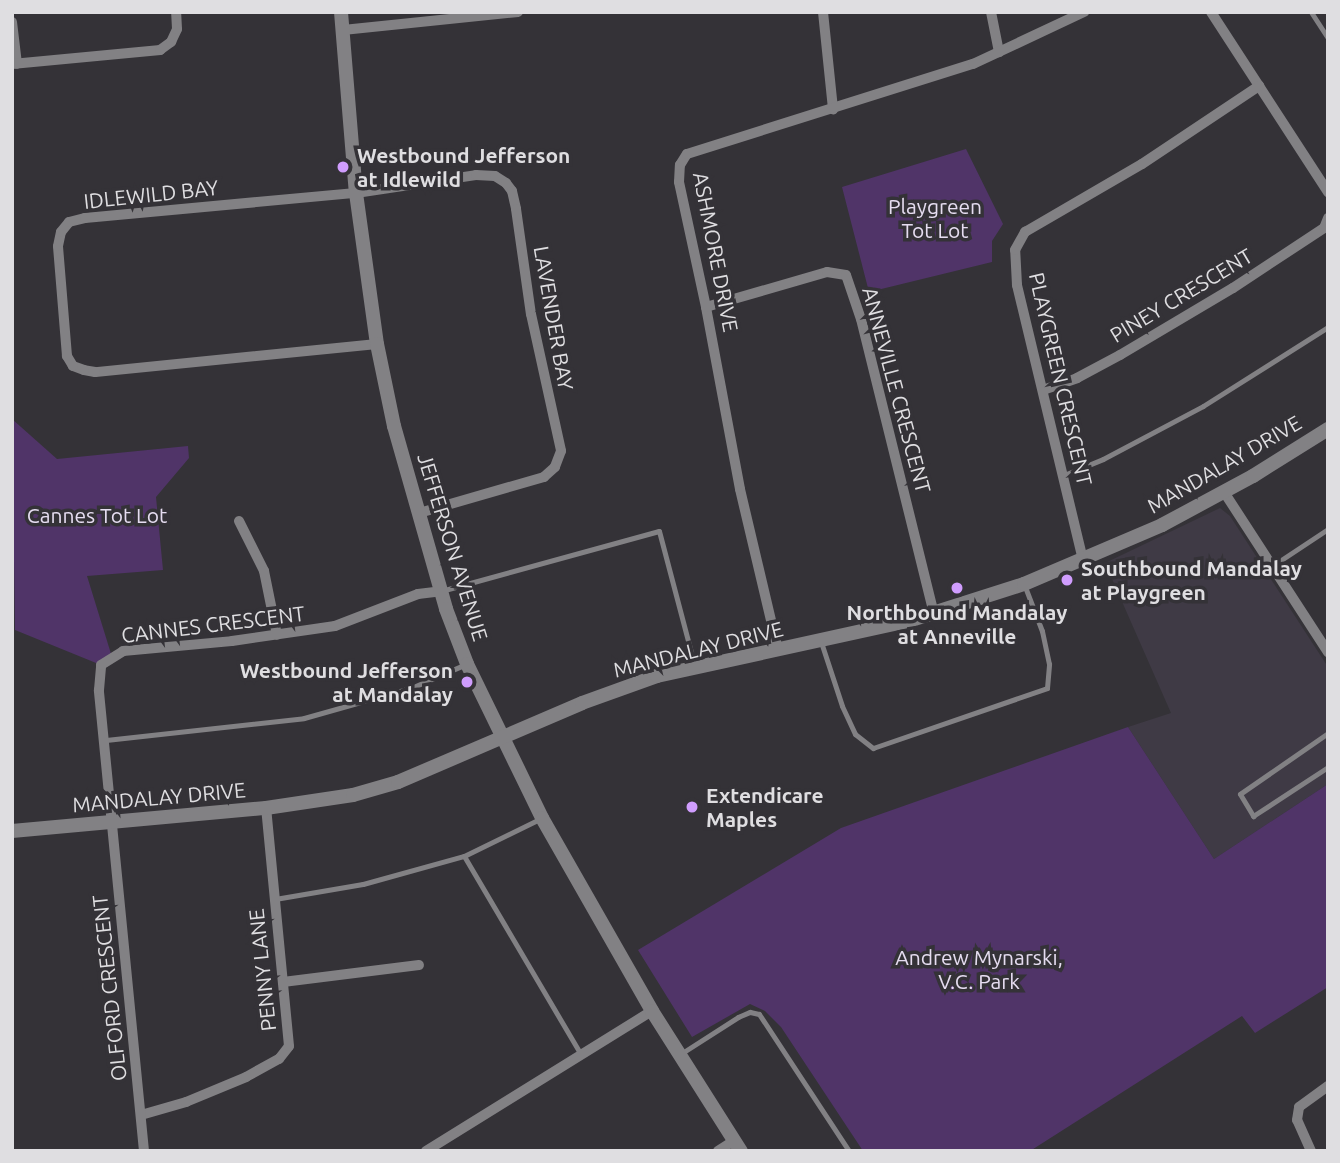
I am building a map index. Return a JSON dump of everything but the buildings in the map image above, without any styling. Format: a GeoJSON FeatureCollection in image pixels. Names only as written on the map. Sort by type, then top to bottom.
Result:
{"type":"FeatureCollection","features":[{"type":"Feature","properties":{"kind":"street"},"geometry":{"type":"LineString","coordinates":[[12,22],[15,64],[160,51],[171,43],[177,29],[176,12]]}},
{"type":"Feature","properties":{"kind":"street","name":"JEFFERSON AVENUE"},"geometry":{"type":"LineString","coordinates":[[341,12],[356,193],[377,344],[394,426],[440,591],[467,664],[542,818],[653,1011],[738,1146]]}},
{"type":"Feature","properties":{"kind":"street"},"geometry":{"type":"LineString","coordinates":[[343,30],[518,12]]}},
{"type":"Feature","properties":{"kind":"street"},"geometry":{"type":"LineString","coordinates":[[823,12],[833,109]]}},
{"type":"Feature","properties":{"kind":"street"},"geometry":{"type":"LineString","coordinates":[[990,12],[999,52]]}},
{"type":"Feature","properties":{"kind":"street","name":"ASHMORE DRIVE"},"geometry":{"type":"LineString","coordinates":[[778,650],[740,489],[706,307],[679,182],[680,164],[687,154],[918,84],[999,52],[1084,12]]}},
{"type":"Feature","properties":{"kind":"street"},"geometry":{"type":"LineString","coordinates":[[1210,12],[1328,192]]}},
{"type":"Feature","properties":{"kind":"street","name":"PLAYGREEN CRESCENT"},"geometry":{"type":"LineString","coordinates":[[1083,560],[1014,265],[1015,250],[1026,232],[1142,163],[1259,86]]}},
{"type":"Feature","properties":{"kind":"street","name":"LAVENDER BAY"},"geometry":{"type":"LineString","coordinates":[[356,193],[485,175],[506,183],[512,191],[516,209],[533,324],[561,451],[555,467],[544,477],[419,513]]}},
{"type":"Feature","properties":{"kind":"street","name":"IDLEWILD BAY"},"geometry":{"type":"LineString","coordinates":[[356,193],[69,222],[61,232],[58,246],[67,356],[73,366],[95,372],[377,344]]}},
{"type":"Feature","properties":{"kind":"street","name":"PINEY CRESCENT"},"geometry":{"type":"LineString","coordinates":[[1043,390],[1088,372],[1233,288],[1324,228],[1328,218]]}},
{"type":"Feature","properties":{"kind":"street","name":"ANNEVILLE CRESCENT"},"geometry":{"type":"LineString","coordinates":[[706,307],[827,272],[846,275],[861,318],[934,614]]}},
{"type":"Feature","properties":{"kind":"street","name":"MANDALAY DRIVE"},"geometry":{"type":"LineString","coordinates":[[12,831],[266,808],[353,795],[398,782],[601,695],[695,667],[821,642],[934,614],[1024,584],[1083,560],[1224,492],[1328,429]]}},
{"type":"Feature","properties":{"kind":"street"},"geometry":{"type":"LineString","coordinates":[[1224,492],[1270,567],[1328,652]]}},
{"type":"Feature","properties":{"kind":"street"},"geometry":{"type":"LineString","coordinates":[[239,521],[264,571],[277,635]]}},
{"type":"Feature","properties":{"kind":"street","name":"CANNES CRESCENT"},"geometry":{"type":"LineString","coordinates":[[112,821],[99,674],[101,665],[112,656],[123,651],[277,635],[335,626],[418,594],[440,591]]}},
{"type":"Feature","properties":{"kind":"street"},"geometry":{"type":"LineString","coordinates":[[1317,635],[1328,628]]}},
{"type":"Feature","properties":{"kind":"street","name":"PENNY LANE"},"geometry":{"type":"LineString","coordinates":[[141,1115],[186,1102],[279,1059],[289,1046],[266,808]]}},
{"type":"Feature","properties":{"kind":"street","name":"OLFORD CRESCENT"},"geometry":{"type":"LineString","coordinates":[[112,821],[144,1151]]}},
{"type":"Feature","properties":{"kind":"street"},"geometry":{"type":"LineString","coordinates":[[283,982],[419,965]]}},
{"type":"Feature","properties":{"kind":"street"},"geometry":{"type":"LineString","coordinates":[[426,1151],[653,1011]]}},
{"type":"Feature","properties":{"kind":"street"},"geometry":{"type":"LineString","coordinates":[[1311,1151],[1297,1120],[1299,1107],[1328,1086]]}},
{"type":"Feature","properties":{"kind":"street"},"geometry":{"type":"LineString","coordinates":[[718,1151],[738,1146]]}},
{"type":"Feature","properties":{"kind":"lane"},"geometry":{"type":"LineString","coordinates":[[1311,12],[1328,38]]}},
{"type":"Feature","properties":{"kind":"lane"},"geometry":{"type":"LineString","coordinates":[[1064,475],[1103,459],[1203,406],[1328,327]]}},
{"type":"Feature","properties":{"kind":"lane"},"geometry":{"type":"LineString","coordinates":[[1270,567],[1328,528]]}},
{"type":"Feature","properties":{"kind":"lane"},"geometry":{"type":"LineString","coordinates":[[440,591],[659,531],[695,667]]}},
{"type":"Feature","properties":{"kind":"lane"},"geometry":{"type":"LineString","coordinates":[[821,642],[842,706],[855,734],[873,748],[1047,688],[1049,664],[1042,631],[1024,584]]}},
{"type":"Feature","properties":{"kind":"lane"},"geometry":{"type":"LineString","coordinates":[[106,740],[304,718],[411,688],[467,664]]}},
{"type":"Feature","properties":{"kind":"lane"},"geometry":{"type":"LineString","coordinates":[[1328,733],[1240,794],[1253,816],[1328,767]]}},
{"type":"Feature","properties":{"kind":"lane"},"geometry":{"type":"LineString","coordinates":[[275,899],[363,884],[464,856],[542,818]]}},
{"type":"Feature","properties":{"kind":"lane"},"geometry":{"type":"LineString","coordinates":[[464,856],[581,1055]]}},
{"type":"Feature","properties":{"kind":"lane"},"geometry":{"type":"LineString","coordinates":[[680,1054],[738,1017],[750,1012],[760,1014],[849,1151]]}},
{"type":"Feature","properties":{"kind":"shaded area"},"geometry":{"type":"Polygon","coordinates":[[[1220,508],[1230,516],[1328,667],[1328,784],[1214,859],[1128,727],[1171,713],[1105,563],[1220,508]]]}},
{"type":"Feature","properties":{"kind":"green space","name":"Playgreen Tot Lot"},"geometry":{"type":"Polygon","coordinates":[[[966,149],[1003,224],[992,241],[992,262],[869,292],[842,187],[966,149]]]}},
{"type":"Feature","properties":{"kind":"green space","name":"Cannes Tot Lot"},"geometry":{"type":"Polygon","coordinates":[[[12,419],[57,459],[188,446],[189,458],[156,497],[163,570],[87,576],[112,657],[101,665],[15,630],[12,419]]]}},
{"type":"Feature","properties":{"kind":"green space","name":"Andrew Mynarski, V.C. Park"},"geometry":{"type":"Polygon","coordinates":[[[1128,727],[1214,859],[1328,784],[1328,987],[1255,1033],[1242,1016],[1030,1151],[863,1151],[781,1027],[765,1011],[750,1004],[692,1037],[638,950],[841,828],[1128,727]]]}},
{"type":"Feature","properties":{"kind":"place","name":"Westbound Jefferson at Idlewild"},"geometry":{"type":"Point","coordinates":[343,167]}},
{"type":"Feature","properties":{"kind":"place","name":"Southbound Mandalay at Playgreen"},"geometry":{"type":"Point","coordinates":[1067,580]}},
{"type":"Feature","properties":{"kind":"place","name":"Northbound Mandalay at Anneville"},"geometry":{"type":"Point","coordinates":[957,588]}},
{"type":"Feature","properties":{"kind":"place","name":"Westbound Jefferson at Mandalay"},"geometry":{"type":"Point","coordinates":[467,682]}},
{"type":"Feature","properties":{"kind":"place","name":"Extendicare Maples"},"geometry":{"type":"Point","coordinates":[692,807]}}]}
